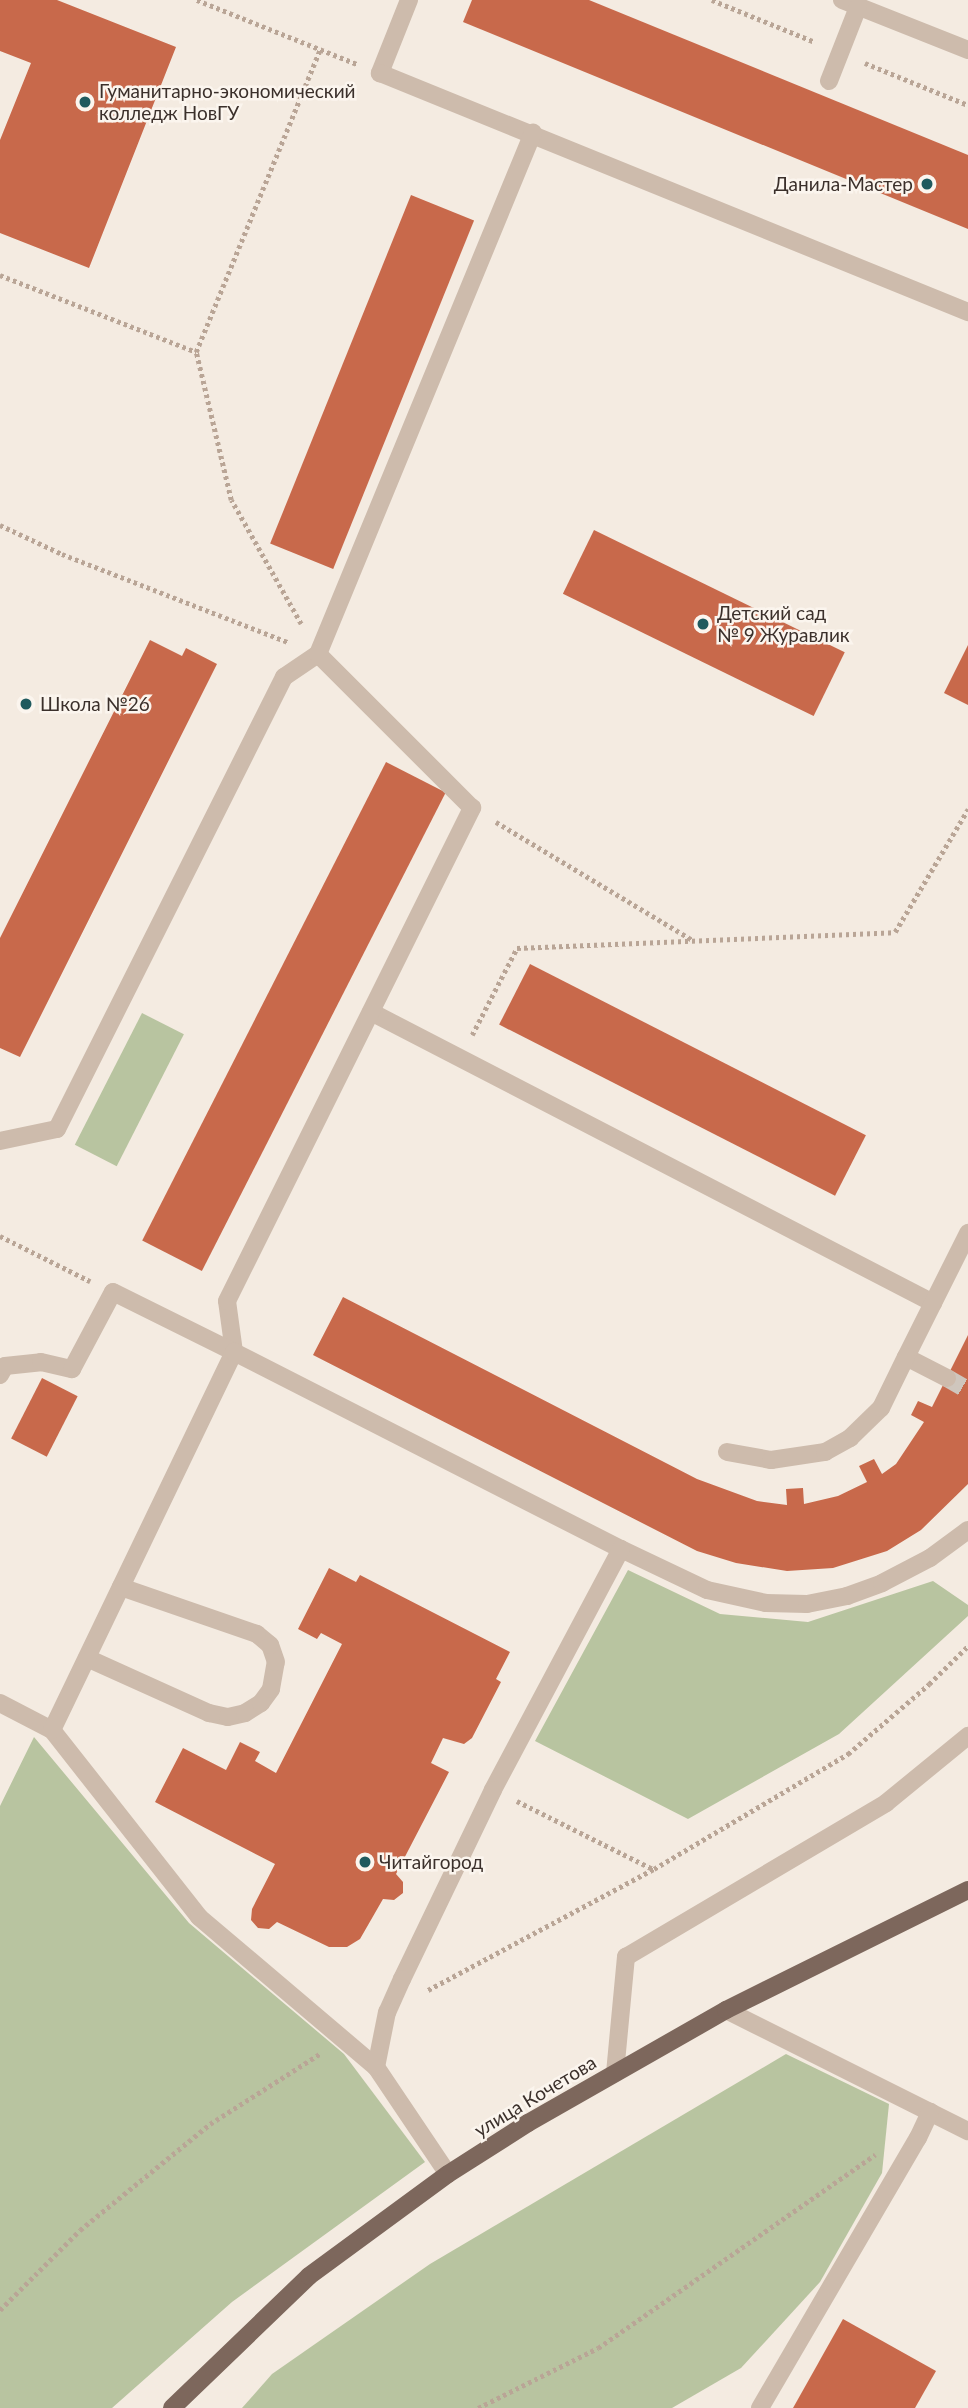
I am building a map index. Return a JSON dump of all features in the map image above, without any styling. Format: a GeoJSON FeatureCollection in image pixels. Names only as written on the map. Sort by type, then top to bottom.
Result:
{"type":"FeatureCollection","features":[{"type":"Feature","properties":{"kind":"main road","name":"улица Кочетова"},"geometry":{"type":"LineString","coordinates":[[172,2408],[309,2276],[448,2174],[615,2073],[726,2010],[968,1890]]}},
{"type":"Feature","properties":{"kind":"lane"},"geometry":{"type":"LineString","coordinates":[[409,0],[380,73],[968,312]]}},
{"type":"Feature","properties":{"kind":"lane"},"geometry":{"type":"LineString","coordinates":[[829,81],[850,3],[968,50]]}},
{"type":"Feature","properties":{"kind":"lane"},"geometry":{"type":"LineString","coordinates":[[0,1141],[57,1129],[284,677],[318,654],[533,133]]}},
{"type":"Feature","properties":{"kind":"lane"},"geometry":{"type":"LineString","coordinates":[[52,1730],[234,1352],[227,1301],[472,808],[318,654]]}},
{"type":"Feature","properties":{"kind":"lane"},"geometry":{"type":"LineString","coordinates":[[371,1012],[933,1303]]}},
{"type":"Feature","properties":{"kind":"lane"},"geometry":{"type":"LineString","coordinates":[[727,1452],[771,1460],[825,1452],[850,1438],[881,1408],[968,1233]]}},
{"type":"Feature","properties":{"kind":"lane"},"geometry":{"type":"LineString","coordinates":[[0,1375],[5,1366],[41,1362],[72,1369],[113,1292],[706,1590],[766,1603],[807,1604],[847,1596],[882,1583],[930,1558],[968,1530]]}},
{"type":"Feature","properties":{"kind":"lane"},"geometry":{"type":"LineString","coordinates":[[906,1357],[947,1378]]}},
{"type":"Feature","properties":{"kind":"lane"},"geometry":{"type":"LineString","coordinates":[[376,2067],[387,2012],[493,1790],[621,1549]]}},
{"type":"Feature","properties":{"kind":"lane"},"geometry":{"type":"LineString","coordinates":[[87,1658],[219,1715],[245,1713],[261,1703],[271,1689],[276,1662],[270,1645],[257,1634],[121,1587]]}},
{"type":"Feature","properties":{"kind":"lane"},"geometry":{"type":"LineString","coordinates":[[0,1703],[52,1730],[199,1917],[376,2067],[448,2174]]}},
{"type":"Feature","properties":{"kind":"lane"},"geometry":{"type":"LineString","coordinates":[[615,2073],[626,1957],[886,1803],[968,1736]]}},
{"type":"Feature","properties":{"kind":"lane"},"geometry":{"type":"LineString","coordinates":[[726,2010],[968,2132]]}},
{"type":"Feature","properties":{"kind":"lane"},"geometry":{"type":"LineString","coordinates":[[760,2408],[918,2138],[930,2112]]}},
{"type":"Feature","properties":{"kind":"path"},"geometry":{"type":"LineString","coordinates":[[197,0],[380,73]]}},
{"type":"Feature","properties":{"kind":"path"},"geometry":{"type":"LineString","coordinates":[[0,275],[196,352]]}},
{"type":"Feature","properties":{"kind":"path"},"geometry":{"type":"LineString","coordinates":[[0,525],[62,554],[318,654]]}},
{"type":"Feature","properties":{"kind":"path"},"geometry":{"type":"LineString","coordinates":[[460,1057],[517,948],[895,932],[968,809]]}},
{"type":"Feature","properties":{"kind":"path"},"geometry":{"type":"LineString","coordinates":[[0,1236],[113,1292]]}},
{"type":"Feature","properties":{"kind":"path"},"geometry":{"type":"LineString","coordinates":[[387,2012],[654,1869],[848,1754],[929,1684],[968,1646]]}},
{"type":"Feature","properties":{"kind":"path"},"geometry":{"type":"LineString","coordinates":[[493,1790],[654,1869]]}},
{"type":"Feature","properties":{"kind":"path"},"geometry":{"type":"LineString","coordinates":[[0,2310],[80,2230],[210,2124],[343,2039]]}},
{"type":"Feature","properties":{"kind":"path"},"geometry":{"type":"LineString","coordinates":[[478,2408],[598,2348],[887,2147],[918,2138]]}},
{"type":"Feature","properties":{"kind":"green space"},"geometry":{"type":"Polygon","coordinates":[[[142,1013],[184,1034],[117,1166],[75,1145],[142,1013]]]}},
{"type":"Feature","properties":{"kind":"green space"},"geometry":{"type":"Polygon","coordinates":[[[628,1570],[720,1614],[808,1622],[933,1581],[968,1605],[968,1616],[839,1734],[688,1819],[535,1741],[628,1570]]]}},
{"type":"Feature","properties":{"kind":"green space"},"geometry":{"type":"Polygon","coordinates":[[[34,1737],[189,1923],[344,2054],[425,2162],[232,2302],[112,2408],[0,2408],[0,1806],[34,1737]]]}},
{"type":"Feature","properties":{"kind":"green space"},"geometry":{"type":"Polygon","coordinates":[[[786,2054],[889,2104],[882,2173],[820,2282],[741,2368],[672,2408],[242,2408],[272,2374],[430,2264],[786,2054]]]}},
{"type":"Feature","properties":{"kind":"building","name":"Гуманитарно-экономический колледж НовГУ"},"geometry":{"type":"Polygon","coordinates":[[[0,0],[57,0],[176,47],[89,268],[0,233],[0,140],[31,63],[0,51],[0,0]]]}},
{"type":"Feature","properties":{"kind":"building"},"geometry":{"type":"Polygon","coordinates":[[[472,0],[589,0],[968,155],[968,229],[463,22],[472,0]]]}},
{"type":"Feature","properties":{"kind":"building"},"geometry":{"type":"Polygon","coordinates":[[[411,195],[474,220],[333,569],[270,544],[411,195]]]}},
{"type":"Feature","properties":{"kind":"building","name":"Детский сад № 9 Журавлик"},"geometry":{"type":"Polygon","coordinates":[[[594,530],[845,652],[814,716],[563,594],[594,530]]]}},
{"type":"Feature","properties":{"kind":"building"},"geometry":{"type":"Polygon","coordinates":[[[150,640],[182,656],[186,648],[217,664],[20,1057],[0,1048],[0,938],[150,640]]]}},
{"type":"Feature","properties":{"kind":"building"},"geometry":{"type":"Polygon","coordinates":[[[968,645],[968,705],[944,693],[968,645]]]}},
{"type":"Feature","properties":{"kind":"building"},"geometry":{"type":"Polygon","coordinates":[[[386,762],[446,792],[202,1271],[142,1240],[386,762]]]}},
{"type":"Feature","properties":{"kind":"building"},"geometry":{"type":"Polygon","coordinates":[[[530,964],[866,1135],[835,1196],[499,1025],[530,964]]]}},
{"type":"Feature","properties":{"kind":"building"},"geometry":{"type":"Polygon","coordinates":[[[343,1297],[697,1479],[757,1501],[787,1505],[786,1489],[803,1488],[804,1504],[838,1496],[867,1482],[859,1466],[874,1459],[882,1474],[896,1464],[924,1422],[911,1415],[918,1401],[932,1407],[968,1335],[968,1484],[921,1530],[887,1551],[833,1568],[787,1571],[736,1563],[697,1551],[313,1355],[343,1297]]]}},
{"type":"Feature","properties":{"kind":"building"},"geometry":{"type":"Polygon","coordinates":[[[42,1378],[78,1396],[47,1457],[11,1439],[42,1378]]]}},
{"type":"Feature","properties":{"kind":"building"},"geometry":{"type":"Polygon","coordinates":[[[329,1568],[356,1582],[360,1575],[510,1652],[496,1679],[501,1682],[472,1738],[464,1744],[443,1738],[431,1763],[449,1772],[396,1874],[403,1882],[403,1893],[394,1900],[383,1899],[360,1939],[347,1947],[329,1947],[277,1922],[269,1929],[258,1928],[251,1920],[252,1909],[275,1864],[155,1802],[183,1748],[226,1770],[240,1742],[260,1752],[255,1761],[276,1773],[342,1644],[321,1633],[317,1639],[298,1629],[329,1568]]]}},
{"type":"Feature","properties":{"kind":"building"},"geometry":{"type":"Polygon","coordinates":[[[843,2319],[936,2371],[915,2408],[793,2408],[843,2319]]]}},
{"type":"Feature","properties":{"kind":"tunnel"},"geometry":{"type":"LineString","coordinates":[[947,1378],[968,1390]]}},
{"type":"Feature","properties":{"kind":"place","name":"Гуманитарно-экономический колледж НовГУ"},"geometry":{"type":"Point","coordinates":[85,102]}},
{"type":"Feature","properties":{"kind":"place","name":"Данила-Мастер"},"geometry":{"type":"Point","coordinates":[927,184]}},
{"type":"Feature","properties":{"kind":"place","name":"Детский сад № 9 Журавлик"},"geometry":{"type":"Point","coordinates":[703,624]}},
{"type":"Feature","properties":{"kind":"place","name":"Школа №26"},"geometry":{"type":"Point","coordinates":[26,704]}},
{"type":"Feature","properties":{"kind":"place","name":"Читайгород"},"geometry":{"type":"Point","coordinates":[365,1862]}}]}
